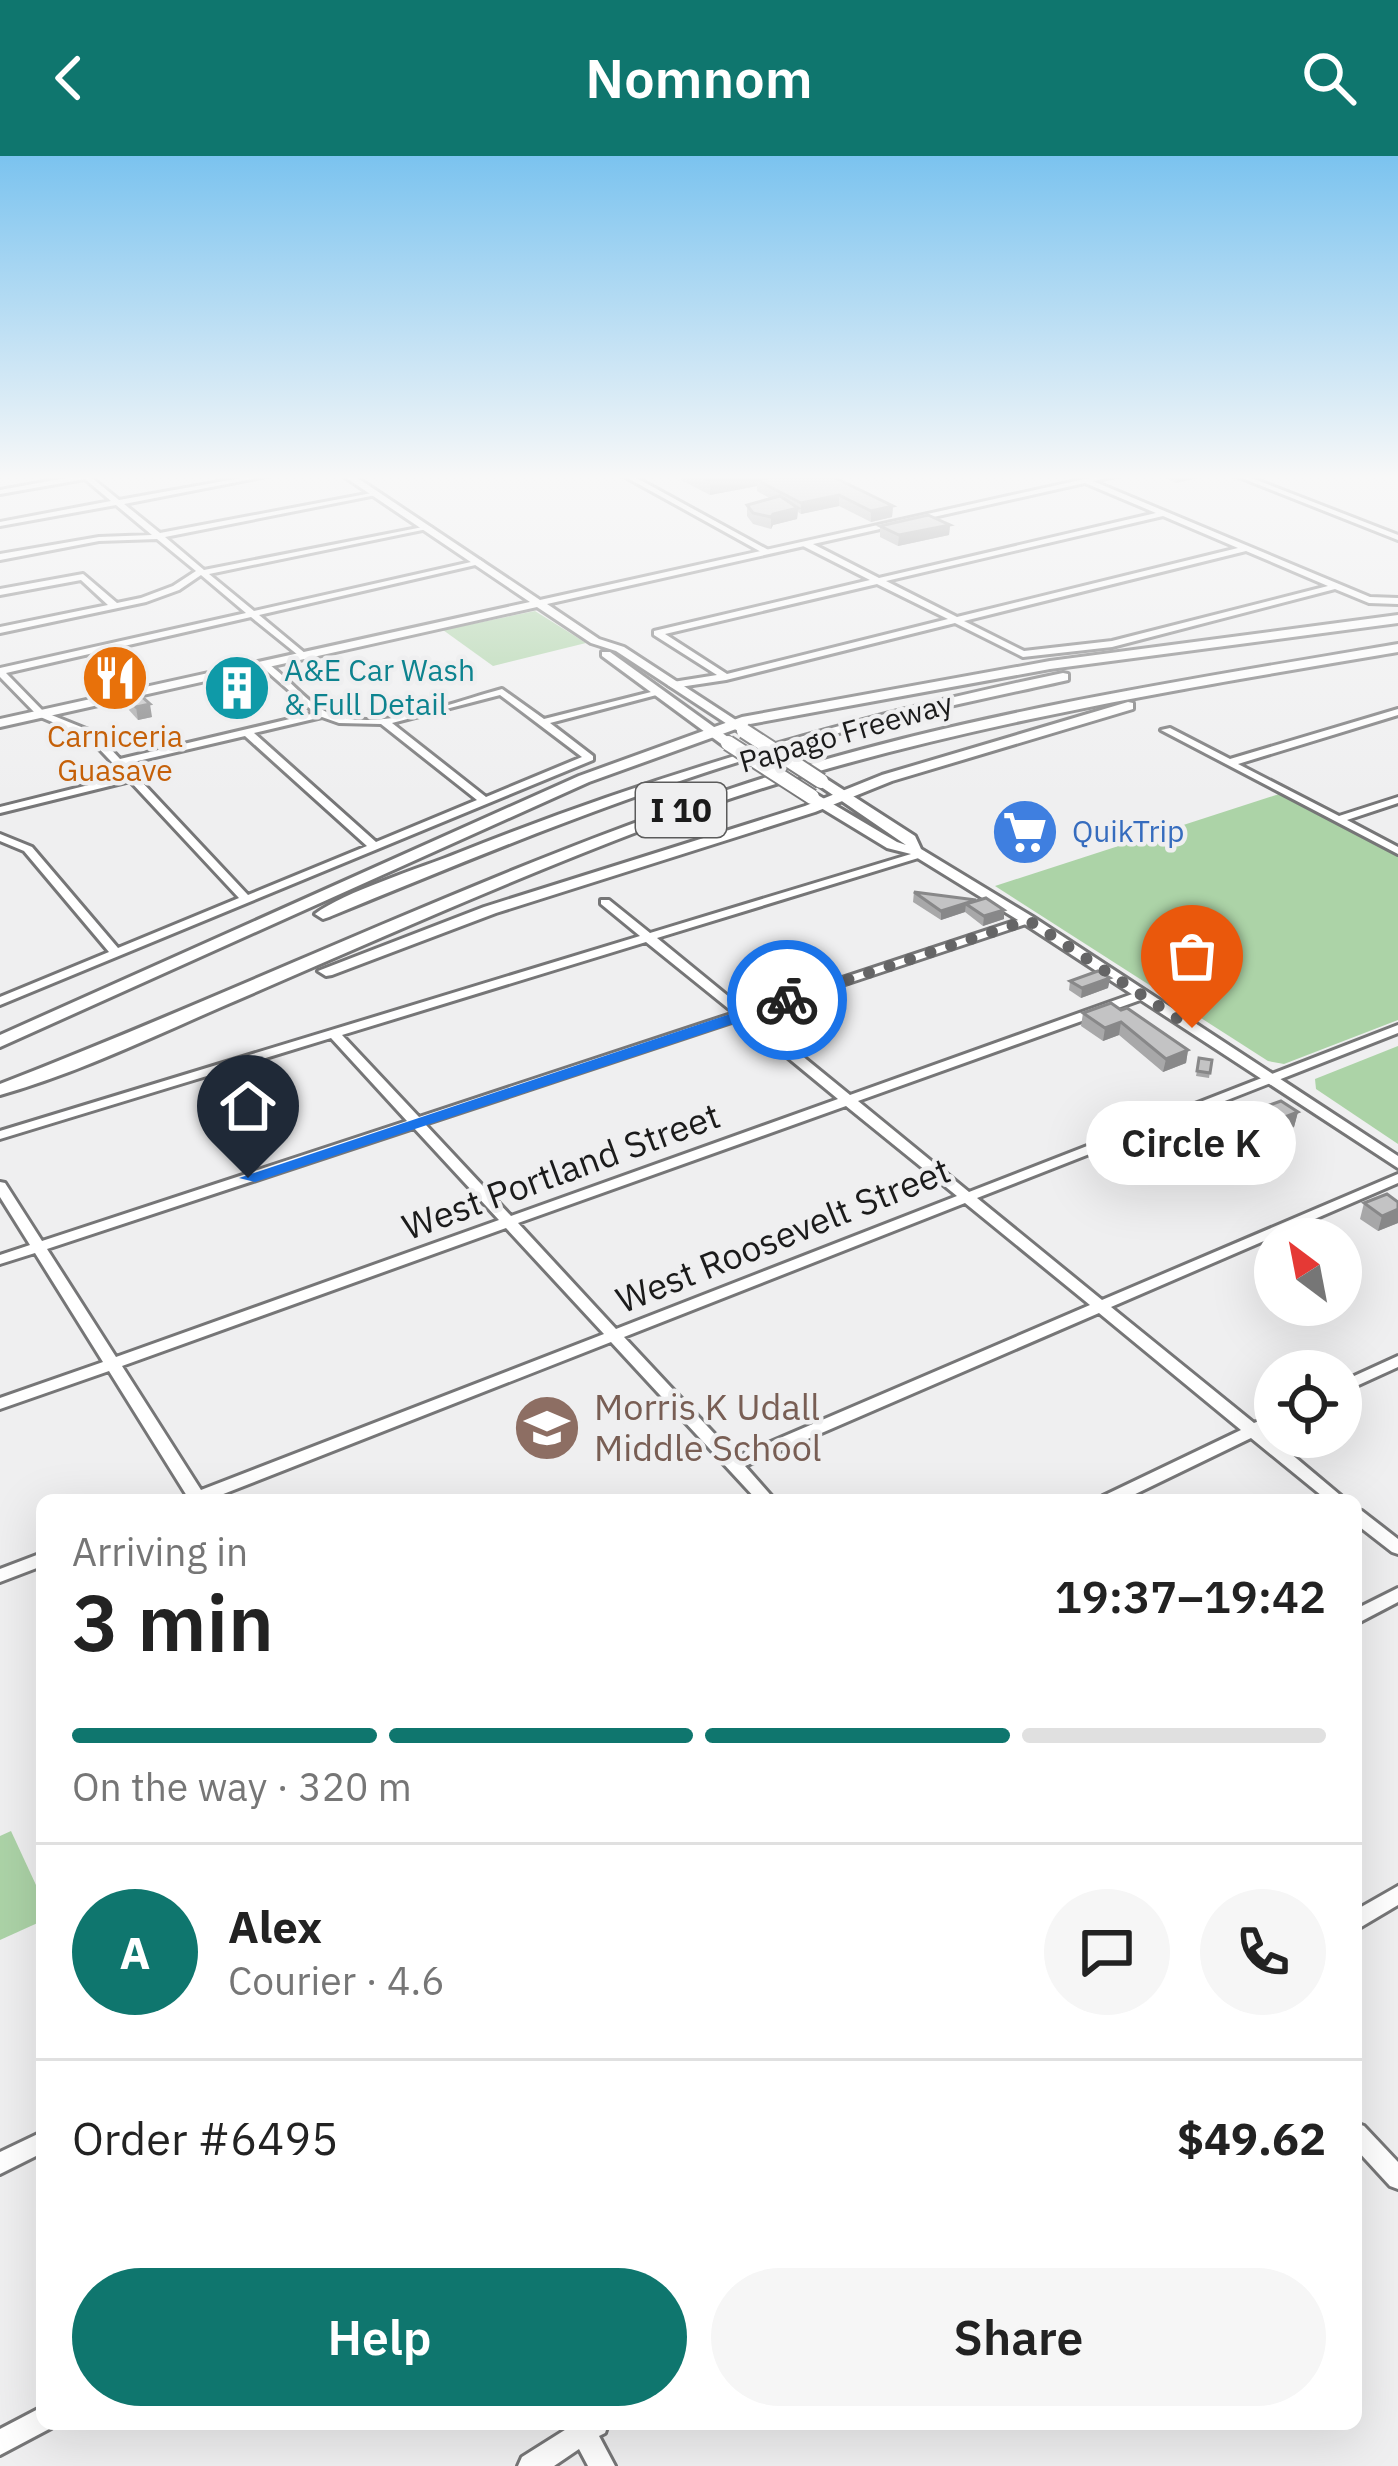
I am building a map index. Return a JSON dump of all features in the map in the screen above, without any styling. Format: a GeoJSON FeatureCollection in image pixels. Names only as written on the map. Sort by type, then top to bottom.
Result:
{"type":"FeatureCollection","features":[{"type":"Feature","properties":{"kind":"highway"},"geometry":{"type":"LineString","coordinates":[[0,1043],[584,779],[739,728],[1008,672],[1398,620]]}},
{"type":"Feature","properties":{"kind":"highway","name":"Papago Freeway"},"geometry":{"type":"LineString","coordinates":[[0,1043],[533,828],[726,760],[1036,682],[1398,620]]}},
{"type":"Feature","properties":{"kind":"highway"},"geometry":{"type":"LineString","coordinates":[[0,1092],[490,910],[837,792],[1126,706],[1398,650]]}},
{"type":"Feature","properties":{"kind":"highway","name":"Papago Freeway"},"geometry":{"type":"LineString","coordinates":[[0,1092],[581,848],[743,789],[888,746],[1031,712],[1398,650]]}},
{"type":"Feature","properties":{"kind":"main road"},"geometry":{"type":"LineString","coordinates":[[509,583],[595,641],[716,735],[892,845],[918,853],[1028,920],[1398,1163]]}},
{"type":"Feature","properties":{"kind":"main road"},"geometry":{"type":"LineString","coordinates":[[0,723],[630,583]]}},
{"type":"Feature","properties":{"kind":"main road"},"geometry":{"type":"LineString","coordinates":[[595,641],[620,649],[910,839],[918,853]]}},
{"type":"Feature","properties":{"kind":"street"},"geometry":{"type":"LineString","coordinates":[[0,592],[55,583]]}},
{"type":"Feature","properties":{"kind":"street"},"geometry":{"type":"LineString","coordinates":[[88,583],[116,607]]}},
{"type":"Feature","properties":{"kind":"street"},"geometry":{"type":"LineString","coordinates":[[0,630],[116,607],[160,595],[177,583]]}},
{"type":"Feature","properties":{"kind":"street"},"geometry":{"type":"LineString","coordinates":[[214,583],[303,656]]}},
{"type":"Feature","properties":{"kind":"street"},"geometry":{"type":"LineString","coordinates":[[0,672],[387,583]]}},
{"type":"Feature","properties":{"kind":"street"},"geometry":{"type":"LineString","coordinates":[[726,677],[657,633],[868,583]]}},
{"type":"Feature","properties":{"kind":"street"},"geometry":{"type":"LineString","coordinates":[[880,583],[1023,654],[1112,644],[1336,586]]}},
{"type":"Feature","properties":{"kind":"street"},"geometry":{"type":"LineString","coordinates":[[673,685],[726,677],[1107,583]]}},
{"type":"Feature","properties":{"kind":"street"},"geometry":{"type":"LineString","coordinates":[[1329,583],[1374,602],[1398,601]]}},
{"type":"Feature","properties":{"kind":"street"},"geometry":{"type":"LineString","coordinates":[[0,1001],[589,758],[502,692],[383,721],[348,722],[322,714],[264,664]]}},
{"type":"Feature","properties":{"kind":"street"},"geometry":{"type":"LineString","coordinates":[[0,672],[41,714],[86,730],[246,899]]}},
{"type":"Feature","properties":{"kind":"street"},"geometry":{"type":"LineString","coordinates":[[543,722],[659,693]]}},
{"type":"Feature","properties":{"kind":"street"},"geometry":{"type":"LineString","coordinates":[[1229,763],[1398,712]]}},
{"type":"Feature","properties":{"kind":"street"},"geometry":{"type":"LineString","coordinates":[[118,763],[322,714]]}},
{"type":"Feature","properties":{"kind":"street"},"geometry":{"type":"LineString","coordinates":[[383,721],[485,801]]}},
{"type":"Feature","properties":{"kind":"street"},"geometry":{"type":"LineString","coordinates":[[1166,730],[1398,851]]}},
{"type":"Feature","properties":{"kind":"street"},"geometry":{"type":"LineString","coordinates":[[247,732],[374,846]]}},
{"type":"Feature","properties":{"kind":"street"},"geometry":{"type":"LineString","coordinates":[[0,810],[130,778]]}},
{"type":"Feature","properties":{"kind":"street"},"geometry":{"type":"LineString","coordinates":[[1338,820],[1398,800]]}},
{"type":"Feature","properties":{"kind":"street"},"geometry":{"type":"LineString","coordinates":[[0,837],[28,849],[115,952]]}},
{"type":"Feature","properties":{"kind":"street"},"geometry":{"type":"LineString","coordinates":[[0,1135],[918,853]]}},
{"type":"Feature","properties":{"kind":"street"},"geometry":{"type":"LineString","coordinates":[[605,902],[1254,1431],[1122,1494]]}},
{"type":"Feature","properties":{"kind":"street"},"geometry":{"type":"LineString","coordinates":[[0,1260],[1028,920]]}},
{"type":"Feature","properties":{"kind":"street","name":"West Portland Street"},"geometry":{"type":"LineString","coordinates":[[0,1404],[1142,995]]}},
{"type":"Feature","properties":{"kind":"street","name":"West Roosevelt Street"},"geometry":{"type":"LineString","coordinates":[[208,1494],[1398,1029]]}},
{"type":"Feature","properties":{"kind":"street"},"geometry":{"type":"LineString","coordinates":[[334,1034],[762,1494]]}},
{"type":"Feature","properties":{"kind":"street"},"geometry":{"type":"LineString","coordinates":[[734,1464],[1398,1178]]}},
{"type":"Feature","properties":{"kind":"street"},"geometry":{"type":"LineString","coordinates":[[0,1186],[192,1494]]}},
{"type":"Feature","properties":{"kind":"street"},"geometry":{"type":"LineString","coordinates":[[1362,1378],[1398,1360]]}},
{"type":"Feature","properties":{"kind":"street"},"geometry":{"type":"LineString","coordinates":[[1287,1458],[1331,1494]]}},
{"type":"Feature","properties":{"kind":"street"},"geometry":{"type":"LineString","coordinates":[[1362,1520],[1398,1548]]}},
{"type":"Feature","properties":{"kind":"street"},"geometry":{"type":"LineString","coordinates":[[0,1576],[36,1561]]}},
{"type":"Feature","properties":{"kind":"street"},"geometry":{"type":"LineString","coordinates":[[1362,1614],[1398,1594]]}},
{"type":"Feature","properties":{"kind":"street"},"geometry":{"type":"LineString","coordinates":[[1362,1917],[1398,1894]]}},
{"type":"Feature","properties":{"kind":"street"},"geometry":{"type":"LineString","coordinates":[[1362,2139],[1398,2178]]}},
{"type":"Feature","properties":{"kind":"street"},"geometry":{"type":"LineString","coordinates":[[0,2163],[36,2145]]}},
{"type":"Feature","properties":{"kind":"street"},"geometry":{"type":"LineString","coordinates":[[0,2443],[36,2422]]}},
{"type":"Feature","properties":{"kind":"street"},"geometry":{"type":"LineString","coordinates":[[531,2466],[582,2430]]}},
{"type":"Feature","properties":{"kind":"street"},"geometry":{"type":"LineString","coordinates":[[587,2430],[602,2466]]}},
{"type":"Feature","properties":{"kind":"green space"},"geometry":{"type":"Polygon","coordinates":[[[535,611],[586,643],[493,666],[443,630],[535,611]]]}},
{"type":"Feature","properties":{"kind":"green space"},"geometry":{"type":"Polygon","coordinates":[[[1279,794],[1398,856],[1398,1020],[1284,1064],[1268,1061],[995,886],[1279,794]]]}},
{"type":"Feature","properties":{"kind":"green space"},"geometry":{"type":"Polygon","coordinates":[[[1398,1046],[1398,1144],[1316,1089],[1315,1079],[1398,1046]]]}},
{"type":"Feature","properties":{"kind":"green space"},"geometry":{"type":"Polygon","coordinates":[[[11,1831],[36,1885],[36,1924],[0,1940],[0,1836],[11,1831]]]}},
{"type":"Feature","properties":{"kind":"building"},"geometry":{"type":"Polygon","coordinates":[[[139,694],[150,704],[136,707],[125,697],[139,694]]]}},
{"type":"Feature","properties":{"kind":"building"},"geometry":{"type":"Polygon","coordinates":[[[1025,807],[1053,823],[1033,829],[1000,814],[1025,807]]]}},
{"type":"Feature","properties":{"kind":"building"},"geometry":{"type":"Polygon","coordinates":[[[914,892],[976,900],[941,911],[914,892]]]}},
{"type":"Feature","properties":{"kind":"building"},"geometry":{"type":"Polygon","coordinates":[[[986,898],[1004,910],[984,916],[966,904],[986,898]]]}},
{"type":"Feature","properties":{"kind":"building"},"geometry":{"type":"Polygon","coordinates":[[[1098,971],[1110,978],[1082,988],[1070,981],[1098,971]]]}},
{"type":"Feature","properties":{"kind":"building"},"geometry":{"type":"Polygon","coordinates":[[[1111,1003],[1121,1010],[1127,1008],[1188,1050],[1166,1059],[1121,1022],[1105,1028],[1083,1013],[1111,1003]]]}},
{"type":"Feature","properties":{"kind":"building"},"geometry":{"type":"Polygon","coordinates":[[[1199,1058],[1212,1060],[1210,1073],[1197,1071],[1199,1058]]]}},
{"type":"Feature","properties":{"kind":"building"},"geometry":{"type":"Polygon","coordinates":[[[1281,1101],[1298,1112],[1253,1129],[1236,1117],[1281,1101]]]}},
{"type":"Feature","properties":{"kind":"building"},"geometry":{"type":"Polygon","coordinates":[[[1387,1194],[1398,1202],[1398,1209],[1382,1216],[1364,1203],[1387,1194]]]}},
{"type":"Feature","properties":{"kind":"way so far"},"geometry":{"type":"LineString","coordinates":[[787,1000],[1028,920],[1192,1028]]}},
{"type":"Feature","properties":{"kind":"place","name":"Carniceria Guasave"},"geometry":{"type":"Point","coordinates":[115,678]}},
{"type":"Feature","properties":{"kind":"place","name":"A&E Car Wash & Full Detail"},"geometry":{"type":"Point","coordinates":[237,688]}},
{"type":"Feature","properties":{"kind":"place","name":"QuikTrip"},"geometry":{"type":"Point","coordinates":[1025,832]}},
{"type":"Feature","properties":{"kind":"place","name":"Circle K"},"geometry":{"type":"Point","coordinates":[1192,1028]}},
{"type":"Feature","properties":{"kind":"place","name":"Morris K Udall Middle School"},"geometry":{"type":"Point","coordinates":[547,1428]}},
{"type":"Feature","properties":{"kind":"route"},"geometry":{"type":"LineString","coordinates":[[248,1178],[787,1000]]}}]}
